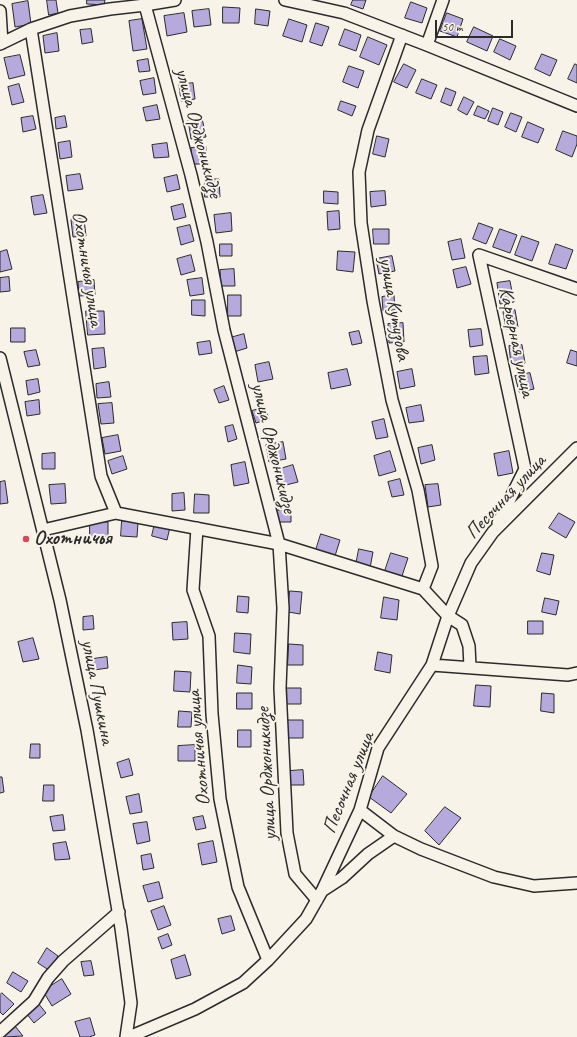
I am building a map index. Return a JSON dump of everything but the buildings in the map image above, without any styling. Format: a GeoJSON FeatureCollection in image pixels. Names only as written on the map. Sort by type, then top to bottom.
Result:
{"type":"FeatureCollection","features":[{"type":"Feature","properties":{"kind":"street"},"geometry":{"type":"LineString","coordinates":[[0,11],[1,44],[31,29],[70,16],[111,5],[145,6],[175,0]]}},
{"type":"Feature","properties":{"kind":"street"},"geometry":{"type":"LineString","coordinates":[[284,0],[344,13],[577,106]]}},
{"type":"Feature","properties":{"kind":"street"},"geometry":{"type":"LineString","coordinates":[[427,45],[443,0]]}},
{"type":"Feature","properties":{"kind":"street","name":"улица Орджоникидзе"},"geometry":{"type":"LineString","coordinates":[[145,6],[191,175],[207,242],[224,330],[279,544],[283,608],[280,688],[286,833],[295,874],[319,896]]}},
{"type":"Feature","properties":{"kind":"street","name":"Охотничья улица"},"geometry":{"type":"LineString","coordinates":[[31,29],[100,476],[116,512]]}},
{"type":"Feature","properties":{"kind":"street","name":"улица Кутузова"},"geometry":{"type":"LineString","coordinates":[[402,35],[368,130],[359,172],[361,223],[373,301],[392,400],[418,490],[432,566],[423,589]]}},
{"type":"Feature","properties":{"kind":"street","name":"Карьерная улица"},"geometry":{"type":"LineString","coordinates":[[493,532],[525,469],[479,255],[577,289]]}},
{"type":"Feature","properties":{"kind":"street","name":"улица Пушкина"},"geometry":{"type":"LineString","coordinates":[[0,358],[60,600],[87,730],[119,912],[131,1003],[128,1037]]}},
{"type":"Feature","properties":{"kind":"street","name":"Песочная улица"},"geometry":{"type":"LineString","coordinates":[[128,1037],[195,1009],[243,983],[268,960],[306,919],[319,896],[360,810],[378,748],[432,665],[448,616],[471,563],[493,532],[577,448]]}},
{"type":"Feature","properties":{"kind":"street"},"geometry":{"type":"LineString","coordinates":[[43,530],[116,512],[279,544],[423,589],[448,616],[462,625],[468,646],[470,667]]}},
{"type":"Feature","properties":{"kind":"street","name":"Охотничья улица"},"geometry":{"type":"LineString","coordinates":[[197,528],[193,590],[209,636],[212,714],[220,799],[238,887],[268,960]]}},
{"type":"Feature","properties":{"kind":"street"},"geometry":{"type":"LineString","coordinates":[[432,665],[568,675],[577,673]]}},
{"type":"Feature","properties":{"kind":"street"},"geometry":{"type":"LineString","coordinates":[[360,810],[394,836],[426,851],[494,877],[534,886],[577,883]]}},
{"type":"Feature","properties":{"kind":"street"},"geometry":{"type":"LineString","coordinates":[[319,896],[342,878],[368,854],[394,836]]}},
{"type":"Feature","properties":{"kind":"street"},"geometry":{"type":"LineString","coordinates":[[0,1032],[34,1000],[48,978],[62,961],[119,912]]}},
{"type":"Feature","properties":{"kind":"place","name":"Охотничья"},"geometry":{"type":"Point","coordinates":[26,539]}}]}
